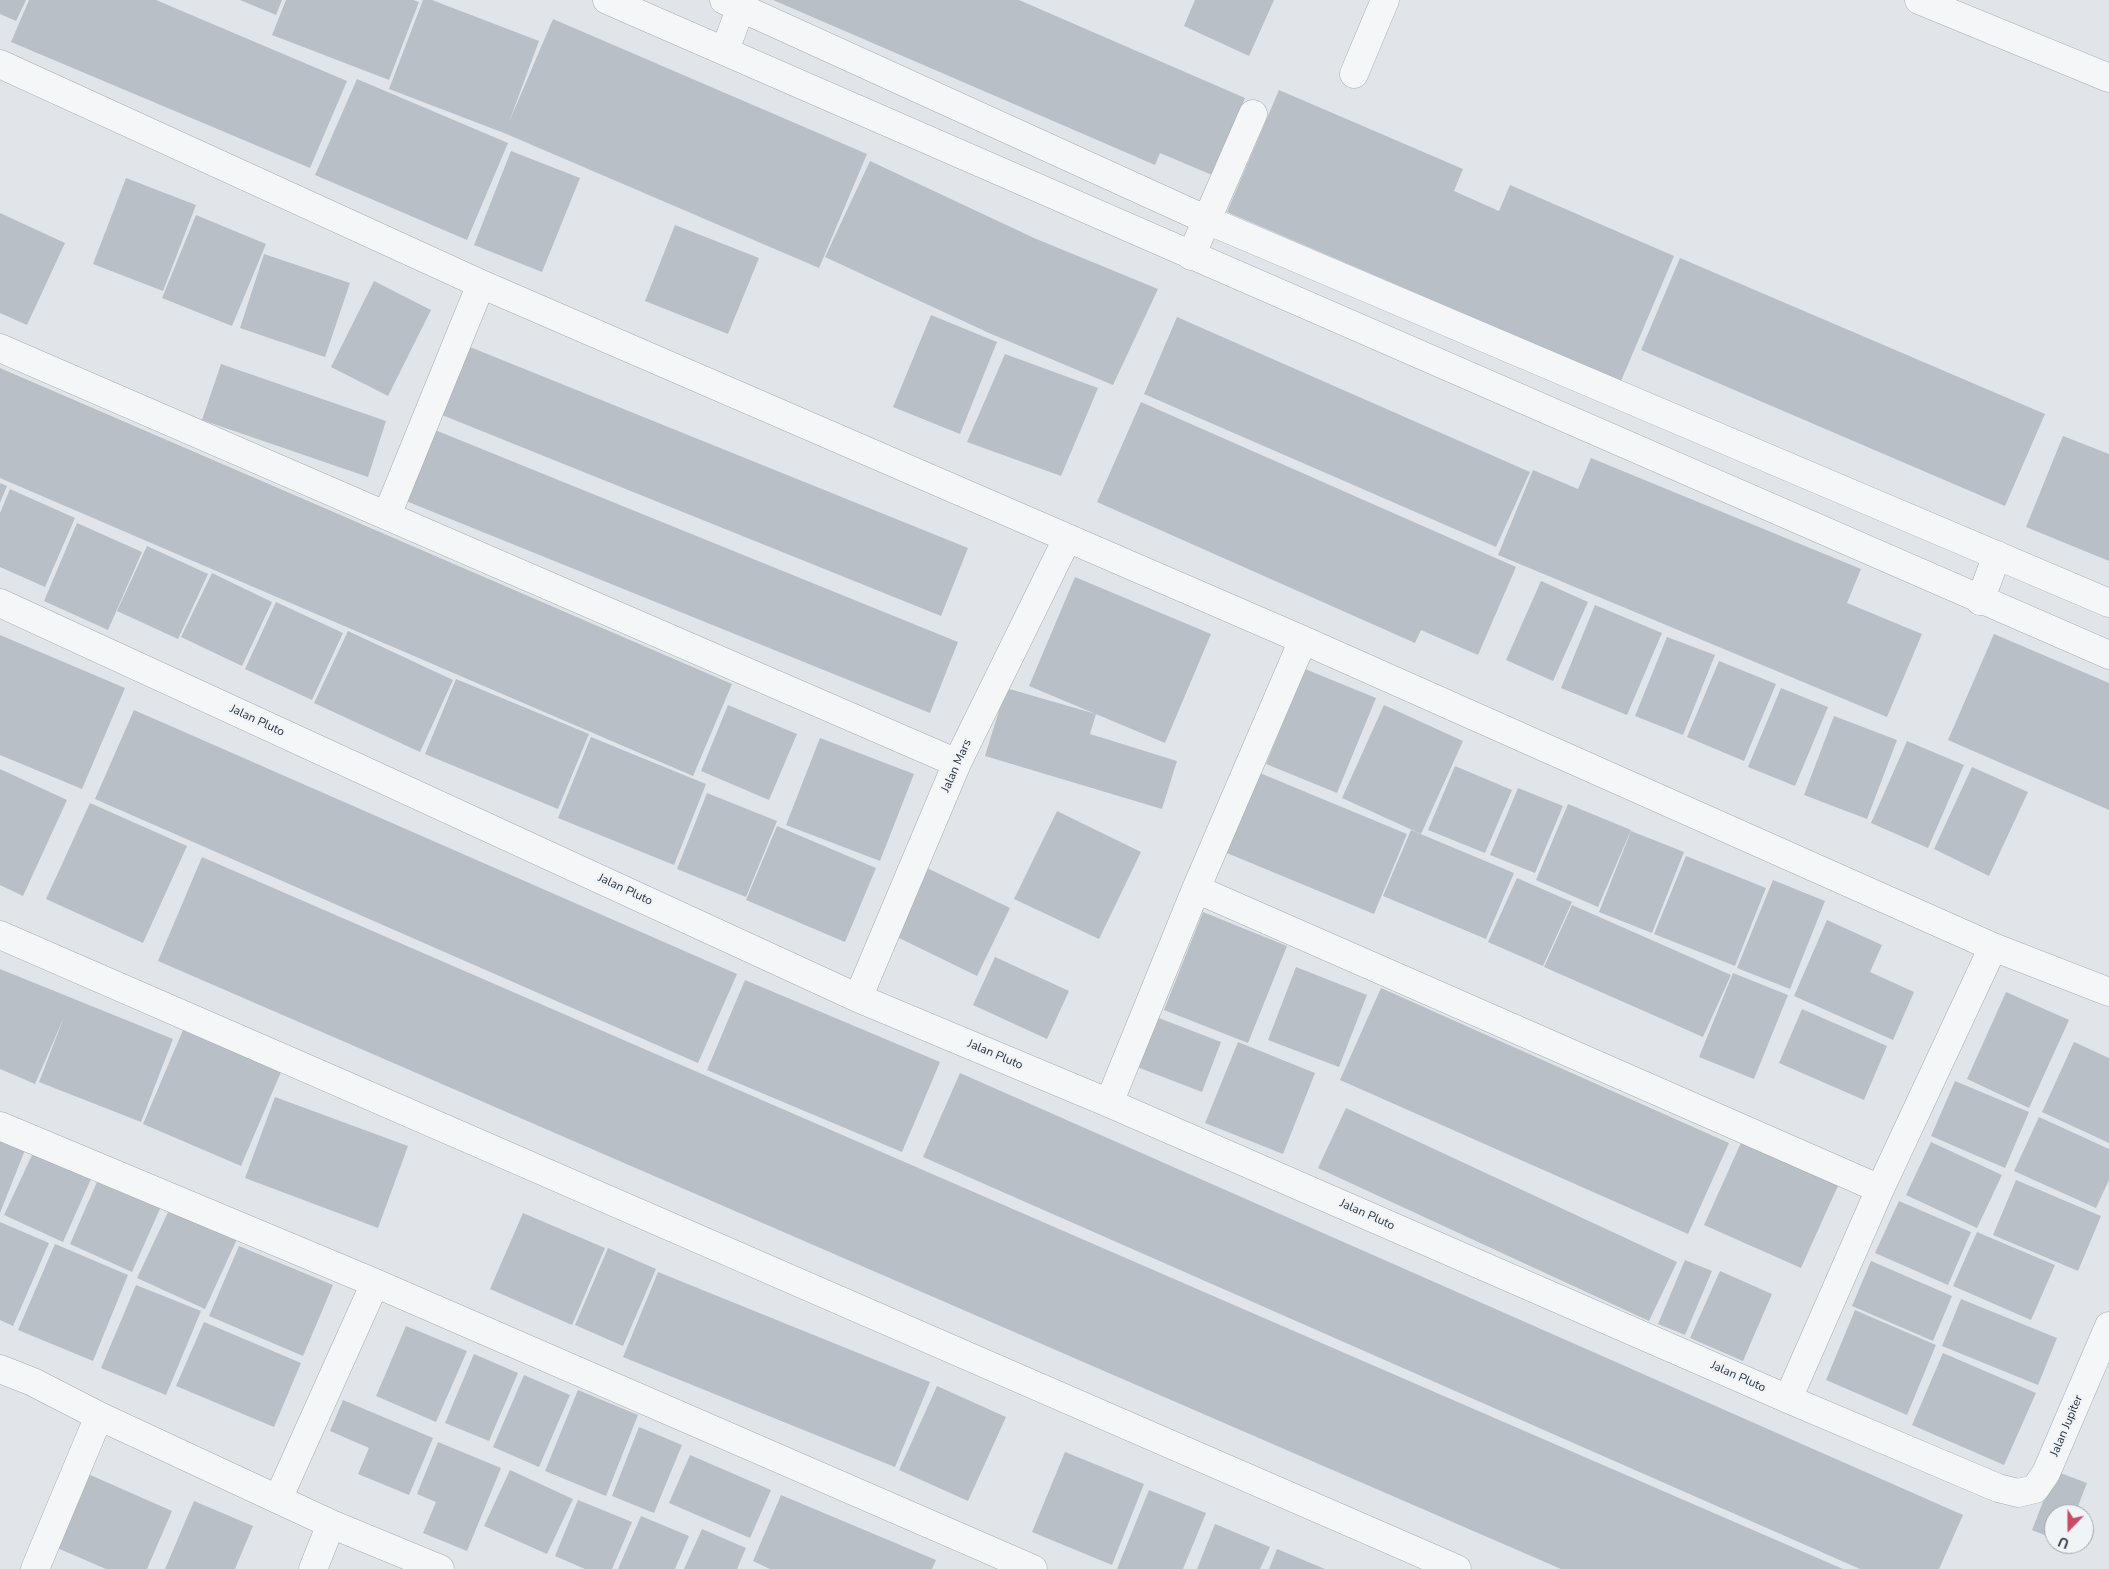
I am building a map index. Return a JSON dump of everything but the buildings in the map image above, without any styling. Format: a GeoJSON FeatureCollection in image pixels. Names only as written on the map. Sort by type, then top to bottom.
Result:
{"type":"FeatureCollection","features":[{"type":"Feature","properties":{"kind":"street"},"geometry":{"type":"LineString","coordinates":[[607,0],[725,50],[1980,601],[2109,655]]}},
{"type":"Feature","properties":{"kind":"street"},"geometry":{"type":"LineString","coordinates":[[1354,74],[1385,0]]}},
{"type":"Feature","properties":{"kind":"street"},"geometry":{"type":"LineString","coordinates":[[1919,0],[2109,78]]}},
{"type":"Feature","properties":{"kind":"street"},"geometry":{"type":"LineString","coordinates":[[725,50],[733,4],[1207,220],[2109,604]]}},
{"type":"Feature","properties":{"kind":"street"},"geometry":{"type":"LineString","coordinates":[[0,64],[482,284],[1303,640],[1993,947],[2109,992]]}},
{"type":"Feature","properties":{"kind":"street"},"geometry":{"type":"LineString","coordinates":[[1191,256],[1253,114]]}},
{"type":"Feature","properties":{"kind":"street"},"geometry":{"type":"LineString","coordinates":[[387,515],[482,284]]}},
{"type":"Feature","properties":{"kind":"street"},"geometry":{"type":"LineString","coordinates":[[0,348],[957,763]]}},
{"type":"Feature","properties":{"kind":"street","name":"Jalan Mars"},"geometry":{"type":"LineString","coordinates":[[858,998],[957,763],[1067,539]]}},
{"type":"Feature","properties":{"kind":"street"},"geometry":{"type":"LineString","coordinates":[[1980,601],[1997,555]]}},
{"type":"Feature","properties":{"kind":"street","name":"Jalan Pluto"},"geometry":{"type":"LineString","coordinates":[[0,603],[858,998],[1109,1103],[1788,1399],[1998,1488]]}},
{"type":"Feature","properties":{"kind":"street"},"geometry":{"type":"LineString","coordinates":[[1109,1103],[1196,889],[1303,640]]}},
{"type":"Feature","properties":{"kind":"street"},"geometry":{"type":"LineString","coordinates":[[1196,889],[1880,1189]]}},
{"type":"Feature","properties":{"kind":"street"},"geometry":{"type":"LineString","coordinates":[[0,935],[1457,1569]]}},
{"type":"Feature","properties":{"kind":"street"},"geometry":{"type":"LineString","coordinates":[[1788,1399],[1880,1189],[1993,947]]}},
{"type":"Feature","properties":{"kind":"street"},"geometry":{"type":"LineString","coordinates":[[0,1126],[375,1283],[1033,1569]]}},
{"type":"Feature","properties":{"kind":"street"},"geometry":{"type":"LineString","coordinates":[[278,1499],[375,1283]]}},
{"type":"Feature","properties":{"kind":"street","name":"Jalan Jupiter"},"geometry":{"type":"LineString","coordinates":[[1998,1488],[2018,1493],[2035,1489],[2046,1473],[2109,1326]]}},
{"type":"Feature","properties":{"kind":"street"},"geometry":{"type":"LineString","coordinates":[[0,1369],[33,1382],[99,1416],[331,1524],[440,1569]]}},
{"type":"Feature","properties":{"kind":"street"},"geometry":{"type":"LineString","coordinates":[[35,1569],[99,1416]]}},
{"type":"Feature","properties":{"kind":"street"},"geometry":{"type":"LineString","coordinates":[[313,1569],[331,1524]]}}]}
